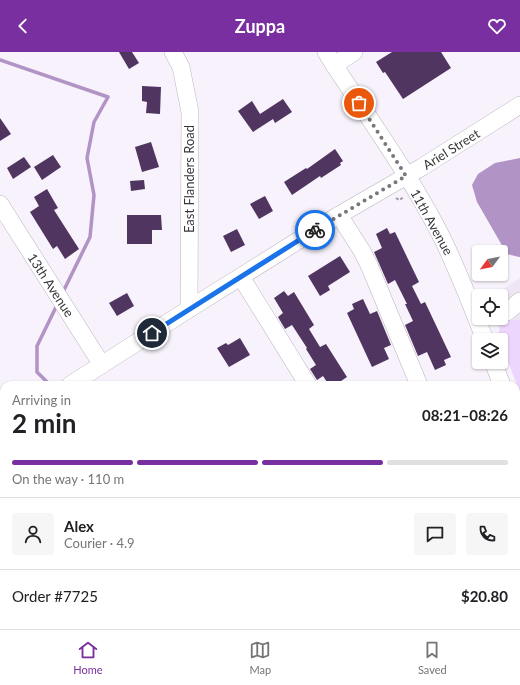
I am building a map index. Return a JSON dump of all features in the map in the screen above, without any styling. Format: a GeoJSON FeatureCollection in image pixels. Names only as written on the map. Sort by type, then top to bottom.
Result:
{"type":"FeatureCollection","features":[{"type":"Feature","properties":{"kind":"street","name":"East Flanders Road"},"geometry":{"type":"LineString","coordinates":[[172,52],[181,67],[190,112],[189,309]]}},
{"type":"Feature","properties":{"kind":"street"},"geometry":{"type":"LineString","coordinates":[[330,58],[354,52]]}},
{"type":"Feature","properties":{"kind":"street","name":"11th Avenue"},"geometry":{"type":"LineString","coordinates":[[330,58],[406,176],[437,228],[472,301]]}},
{"type":"Feature","properties":{"kind":"street","name":"Ariel Street"},"geometry":{"type":"LineString","coordinates":[[76,381],[339,215],[422,167],[520,105]]}},
{"type":"Feature","properties":{"kind":"street","name":"13th Avenue"},"geometry":{"type":"LineString","coordinates":[[0,204],[102,365]]}},
{"type":"Feature","properties":{"kind":"street"},"geometry":{"type":"LineString","coordinates":[[339,215],[362,251],[369,265],[417,381]]}},
{"type":"Feature","properties":{"kind":"street"},"geometry":{"type":"LineString","coordinates":[[241,277],[306,381]]}},
{"type":"Feature","properties":{"kind":"street"},"geometry":{"type":"LineString","coordinates":[[508,311],[520,301]]}},
{"type":"Feature","properties":{"kind":"street"},"geometry":{"type":"LineString","coordinates":[[496,369],[500,381]]}},
{"type":"Feature","properties":{"kind":"shaded area"},"geometry":{"type":"Polygon","coordinates":[[[520,158],[520,257],[508,254],[508,245],[502,245],[477,202],[472,185],[478,174],[495,163],[520,158]]]}},
{"type":"Feature","properties":{"kind":"shaded area"},"geometry":{"type":"Polygon","coordinates":[[[520,278],[520,381],[508,352],[508,333],[501,333],[498,325],[508,325],[508,289],[503,289],[520,278]]]}},
{"type":"Feature","properties":{"kind":"shaded area"},"geometry":{"type":"Polygon","coordinates":[[[508,320],[520,321],[520,381],[515,381],[508,361],[508,333],[498,333],[501,325],[508,325],[508,320]]]}},
{"type":"Feature","properties":{"kind":"building"},"geometry":{"type":"Polygon","coordinates":[[[119,52],[132,52],[139,63],[129,69],[119,52]]]}},
{"type":"Feature","properties":{"kind":"building"},"geometry":{"type":"Polygon","coordinates":[[[392,52],[441,52],[451,68],[403,99],[385,72],[383,73],[376,62],[392,52]]]}},
{"type":"Feature","properties":{"kind":"building"},"geometry":{"type":"Polygon","coordinates":[[[142,86],[161,87],[160,114],[146,113],[147,102],[142,101],[142,86]]]}},
{"type":"Feature","properties":{"kind":"building"},"geometry":{"type":"Polygon","coordinates":[[[283,99],[292,112],[275,123],[273,119],[253,132],[238,111],[252,101],[260,114],[283,99]]]}},
{"type":"Feature","properties":{"kind":"building"},"geometry":{"type":"Polygon","coordinates":[[[0,118],[11,134],[0,141],[0,118]]]}},
{"type":"Feature","properties":{"kind":"building"},"geometry":{"type":"Polygon","coordinates":[[[151,142],[159,167],[142,172],[135,147],[151,142]]]}},
{"type":"Feature","properties":{"kind":"building"},"geometry":{"type":"Polygon","coordinates":[[[335,149],[343,161],[340,163],[341,165],[321,178],[320,176],[292,195],[284,182],[306,168],[307,169],[335,149]]]}},
{"type":"Feature","properties":{"kind":"building"},"geometry":{"type":"Polygon","coordinates":[[[53,155],[61,167],[42,180],[34,167],[53,155]]]}},
{"type":"Feature","properties":{"kind":"building"},"geometry":{"type":"Polygon","coordinates":[[[24,157],[31,167],[13,179],[7,168],[24,157]]]}},
{"type":"Feature","properties":{"kind":"building"},"geometry":{"type":"Polygon","coordinates":[[[144,180],[145,189],[131,191],[130,181],[144,180]]]}},
{"type":"Feature","properties":{"kind":"building"},"geometry":{"type":"Polygon","coordinates":[[[47,189],[58,208],[54,210],[79,249],[65,259],[57,246],[53,249],[30,212],[39,206],[34,197],[47,189]]]}},
{"type":"Feature","properties":{"kind":"building"},"geometry":{"type":"Polygon","coordinates":[[[265,196],[273,211],[259,219],[250,204],[265,196]]]}},
{"type":"Feature","properties":{"kind":"building"},"geometry":{"type":"Polygon","coordinates":[[[127,215],[161,215],[162,230],[152,230],[152,244],[127,244],[127,215]]]}},
{"type":"Feature","properties":{"kind":"building"},"geometry":{"type":"Polygon","coordinates":[[[387,228],[390,234],[395,232],[419,282],[412,286],[421,304],[425,302],[451,357],[444,360],[446,365],[435,370],[427,352],[418,356],[405,325],[413,321],[405,304],[407,304],[395,280],[388,284],[374,252],[382,248],[376,234],[387,228]]]}},
{"type":"Feature","properties":{"kind":"building"},"geometry":{"type":"Polygon","coordinates":[[[237,229],[245,245],[231,252],[223,236],[237,229]]]}},
{"type":"Feature","properties":{"kind":"building"},"geometry":{"type":"Polygon","coordinates":[[[340,256],[350,272],[328,286],[330,290],[320,296],[308,276],[340,256]]]}},
{"type":"Feature","properties":{"kind":"building"},"geometry":{"type":"Polygon","coordinates":[[[284,291],[288,296],[294,292],[314,325],[309,329],[320,347],[326,344],[347,377],[341,381],[326,381],[323,376],[317,380],[310,369],[316,365],[292,325],[285,329],[278,317],[283,313],[274,298],[284,291]]]}},
{"type":"Feature","properties":{"kind":"building"},"geometry":{"type":"Polygon","coordinates":[[[127,293],[134,306],[117,316],[109,303],[127,293]]]}},
{"type":"Feature","properties":{"kind":"building"},"geometry":{"type":"Polygon","coordinates":[[[363,299],[370,314],[377,311],[391,345],[384,348],[389,359],[372,367],[347,313],[354,309],[352,304],[363,299]]]}},
{"type":"Feature","properties":{"kind":"building"},"geometry":{"type":"Polygon","coordinates":[[[240,338],[250,355],[229,367],[217,348],[226,343],[228,345],[240,338]]]}},
{"type":"Feature","properties":{"kind":"waterway"},"geometry":{"type":"LineString","coordinates":[[0,60],[108,97],[94,122],[87,158],[94,195],[90,237],[62,294]]}},
{"type":"Feature","properties":{"kind":"waterway"},"geometry":{"type":"LineString","coordinates":[[46,381],[37,372],[37,346],[57,305]]}},
{"type":"Feature","properties":{"kind":"way so far"},"geometry":{"type":"LineString","coordinates":[[315,230],[406,176],[359,103]]}},
{"type":"Feature","properties":{"kind":"route"},"geometry":{"type":"LineString","coordinates":[[152,333],[315,230]]}}]}
